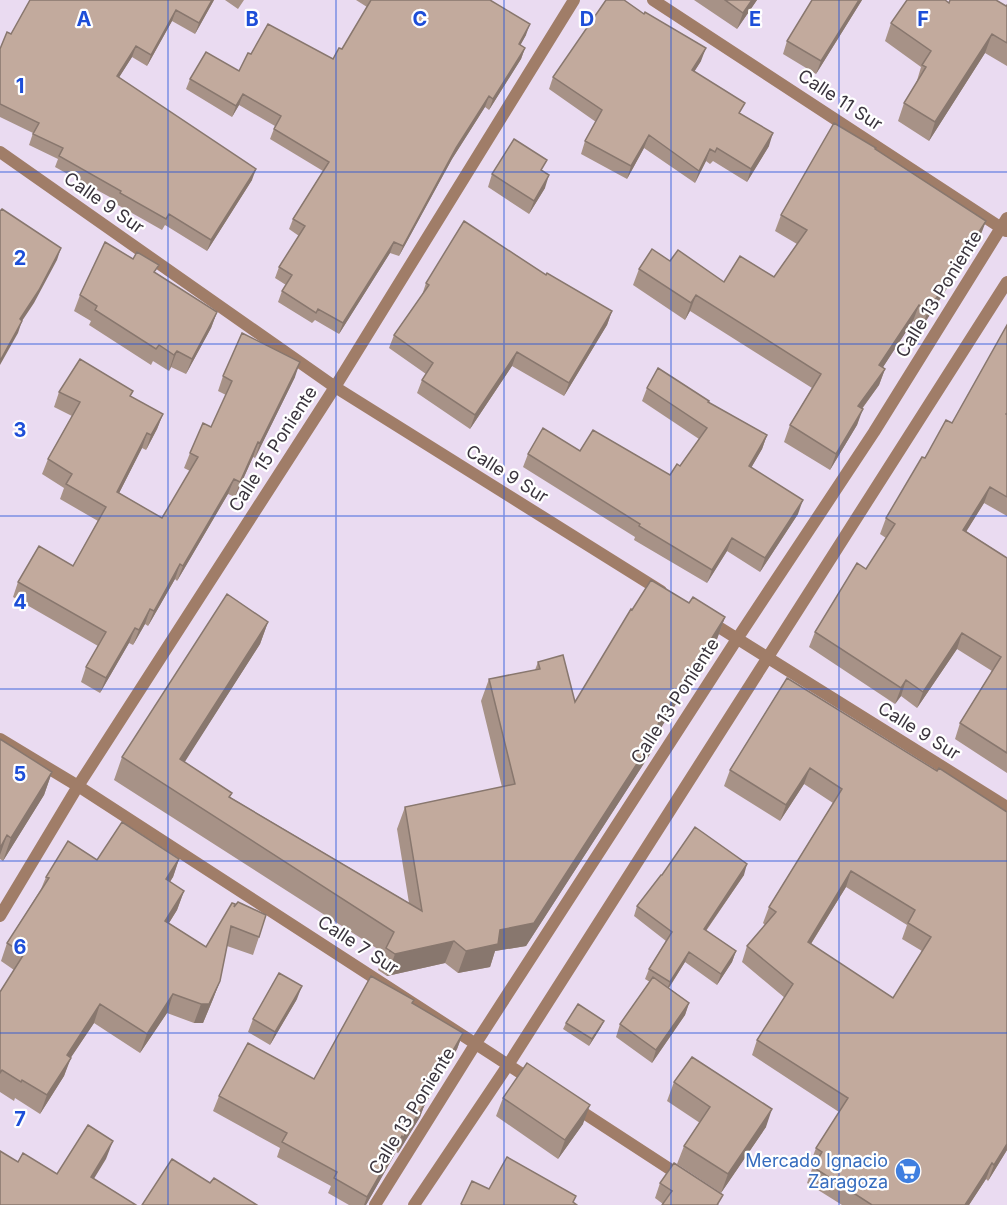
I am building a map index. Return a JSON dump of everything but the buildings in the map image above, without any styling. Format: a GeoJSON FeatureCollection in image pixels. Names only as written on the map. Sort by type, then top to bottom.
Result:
{"type":"FeatureCollection","features":[{"type":"Feature","properties":{"kind":"street","name":"Calle 15 Poniente"},"geometry":{"type":"LineString","coordinates":[[0,916],[78,786],[335,387],[573,0]]}},
{"type":"Feature","properties":{"kind":"street","name":"Calle 11 Sur"},"geometry":{"type":"LineString","coordinates":[[653,0],[1005,226]]}},
{"type":"Feature","properties":{"kind":"street","name":"Calle 9 Sur"},"geometry":{"type":"LineString","coordinates":[[0,152],[335,387],[667,595]]}},
{"type":"Feature","properties":{"kind":"street","name":"Calle 13 Poniente"},"geometry":{"type":"LineString","coordinates":[[375,1205],[476,1043],[737,639],[874,432],[1005,226]]}},
{"type":"Feature","properties":{"kind":"street"},"geometry":{"type":"LineString","coordinates":[[414,1205],[508,1065],[1007,282]]}},
{"type":"Feature","properties":{"kind":"street","name":"Calle 9 Sur"},"geometry":{"type":"LineString","coordinates":[[697,614],[1007,807]]}},
{"type":"Feature","properties":{"kind":"street","name":"Calle 7 Sur"},"geometry":{"type":"LineString","coordinates":[[0,739],[78,786],[696,1186]]}},
{"type":"Feature","properties":{"kind":"place","name":"Mercado Ignacio Zaragoza"},"geometry":{"type":"Point","coordinates":[908,1171]}}]}
